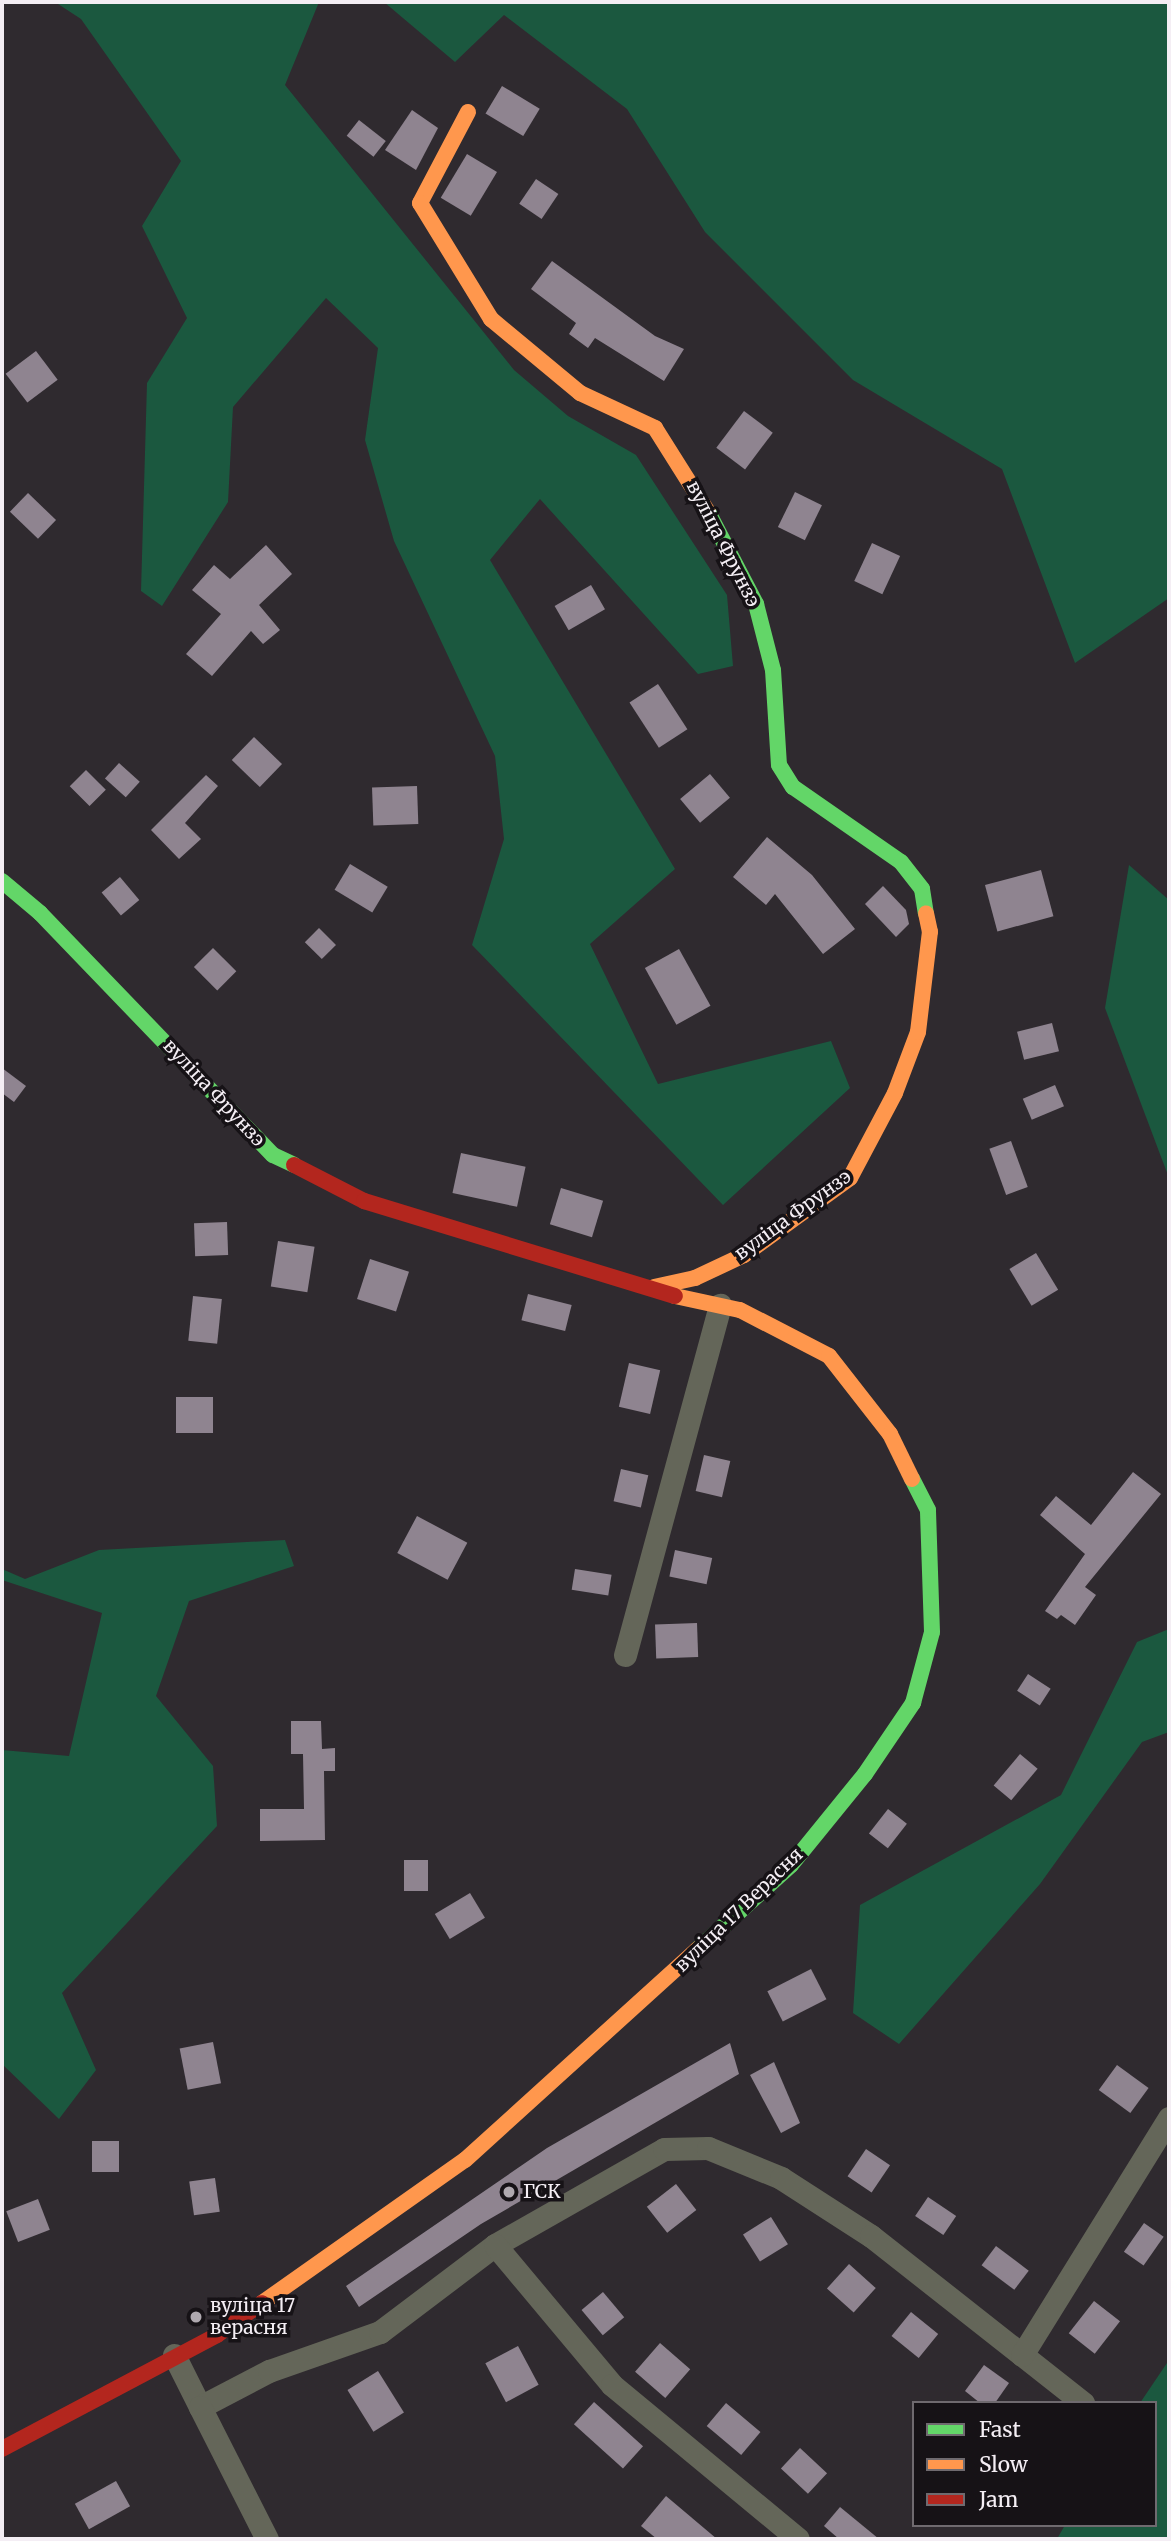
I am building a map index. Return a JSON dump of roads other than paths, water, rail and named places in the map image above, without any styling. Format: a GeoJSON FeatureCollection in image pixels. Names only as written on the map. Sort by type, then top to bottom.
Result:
{"type":"FeatureCollection","features":[{"type":"Feature","properties":{"kind":"street","name":"вуліца Фрунзэ"},"geometry":{"type":"LineString","coordinates":[[2,881],[40,913],[273,1155],[364,1202],[645,1289],[695,1278],[744,1255],[850,1178],[895,1093],[918,1032],[930,932],[922,889],[901,862],[793,788],[779,765],[773,670],[756,604],[692,481],[655,428],[580,393],[491,319],[420,203],[468,112]]}},
{"type":"Feature","properties":{"kind":"street","name":"вуліца 17 Верасня"},"geometry":{"type":"LineString","coordinates":[[2,2449],[216,2336],[349,2246],[485,2141],[791,1866],[866,1774],[913,1703],[932,1632],[928,1510],[890,1434],[829,1356],[720,1305],[645,1289]]}},
{"type":"Feature","properties":{"kind":"street"},"geometry":{"type":"LineString","coordinates":[[625,1655],[720,1305]]}},
{"type":"Feature","properties":{"kind":"street"},"geometry":{"type":"LineString","coordinates":[[1022,2354],[1169,2118]]}},
{"type":"Feature","properties":{"kind":"street"},"geometry":{"type":"LineString","coordinates":[[200,2407],[269,2371],[380,2332],[495,2245],[664,2149],[708,2148],[781,2178],[814,2200],[1022,2354],[1081,2401]]}},
{"type":"Feature","properties":{"kind":"street"},"geometry":{"type":"LineString","coordinates":[[495,2245],[612,2385],[798,2539]]}},
{"type":"Feature","properties":{"kind":"street"},"geometry":{"type":"LineString","coordinates":[[174,2356],[267,2539]]}},
{"type":"Feature","properties":{"kind":"place","name":"ГСК"},"geometry":{"type":"Point","coordinates":[509,2192]}},
{"type":"Feature","properties":{"kind":"place","name":"вуліца 17 верасня"},"geometry":{"type":"Point","coordinates":[196,2317]}}]}
